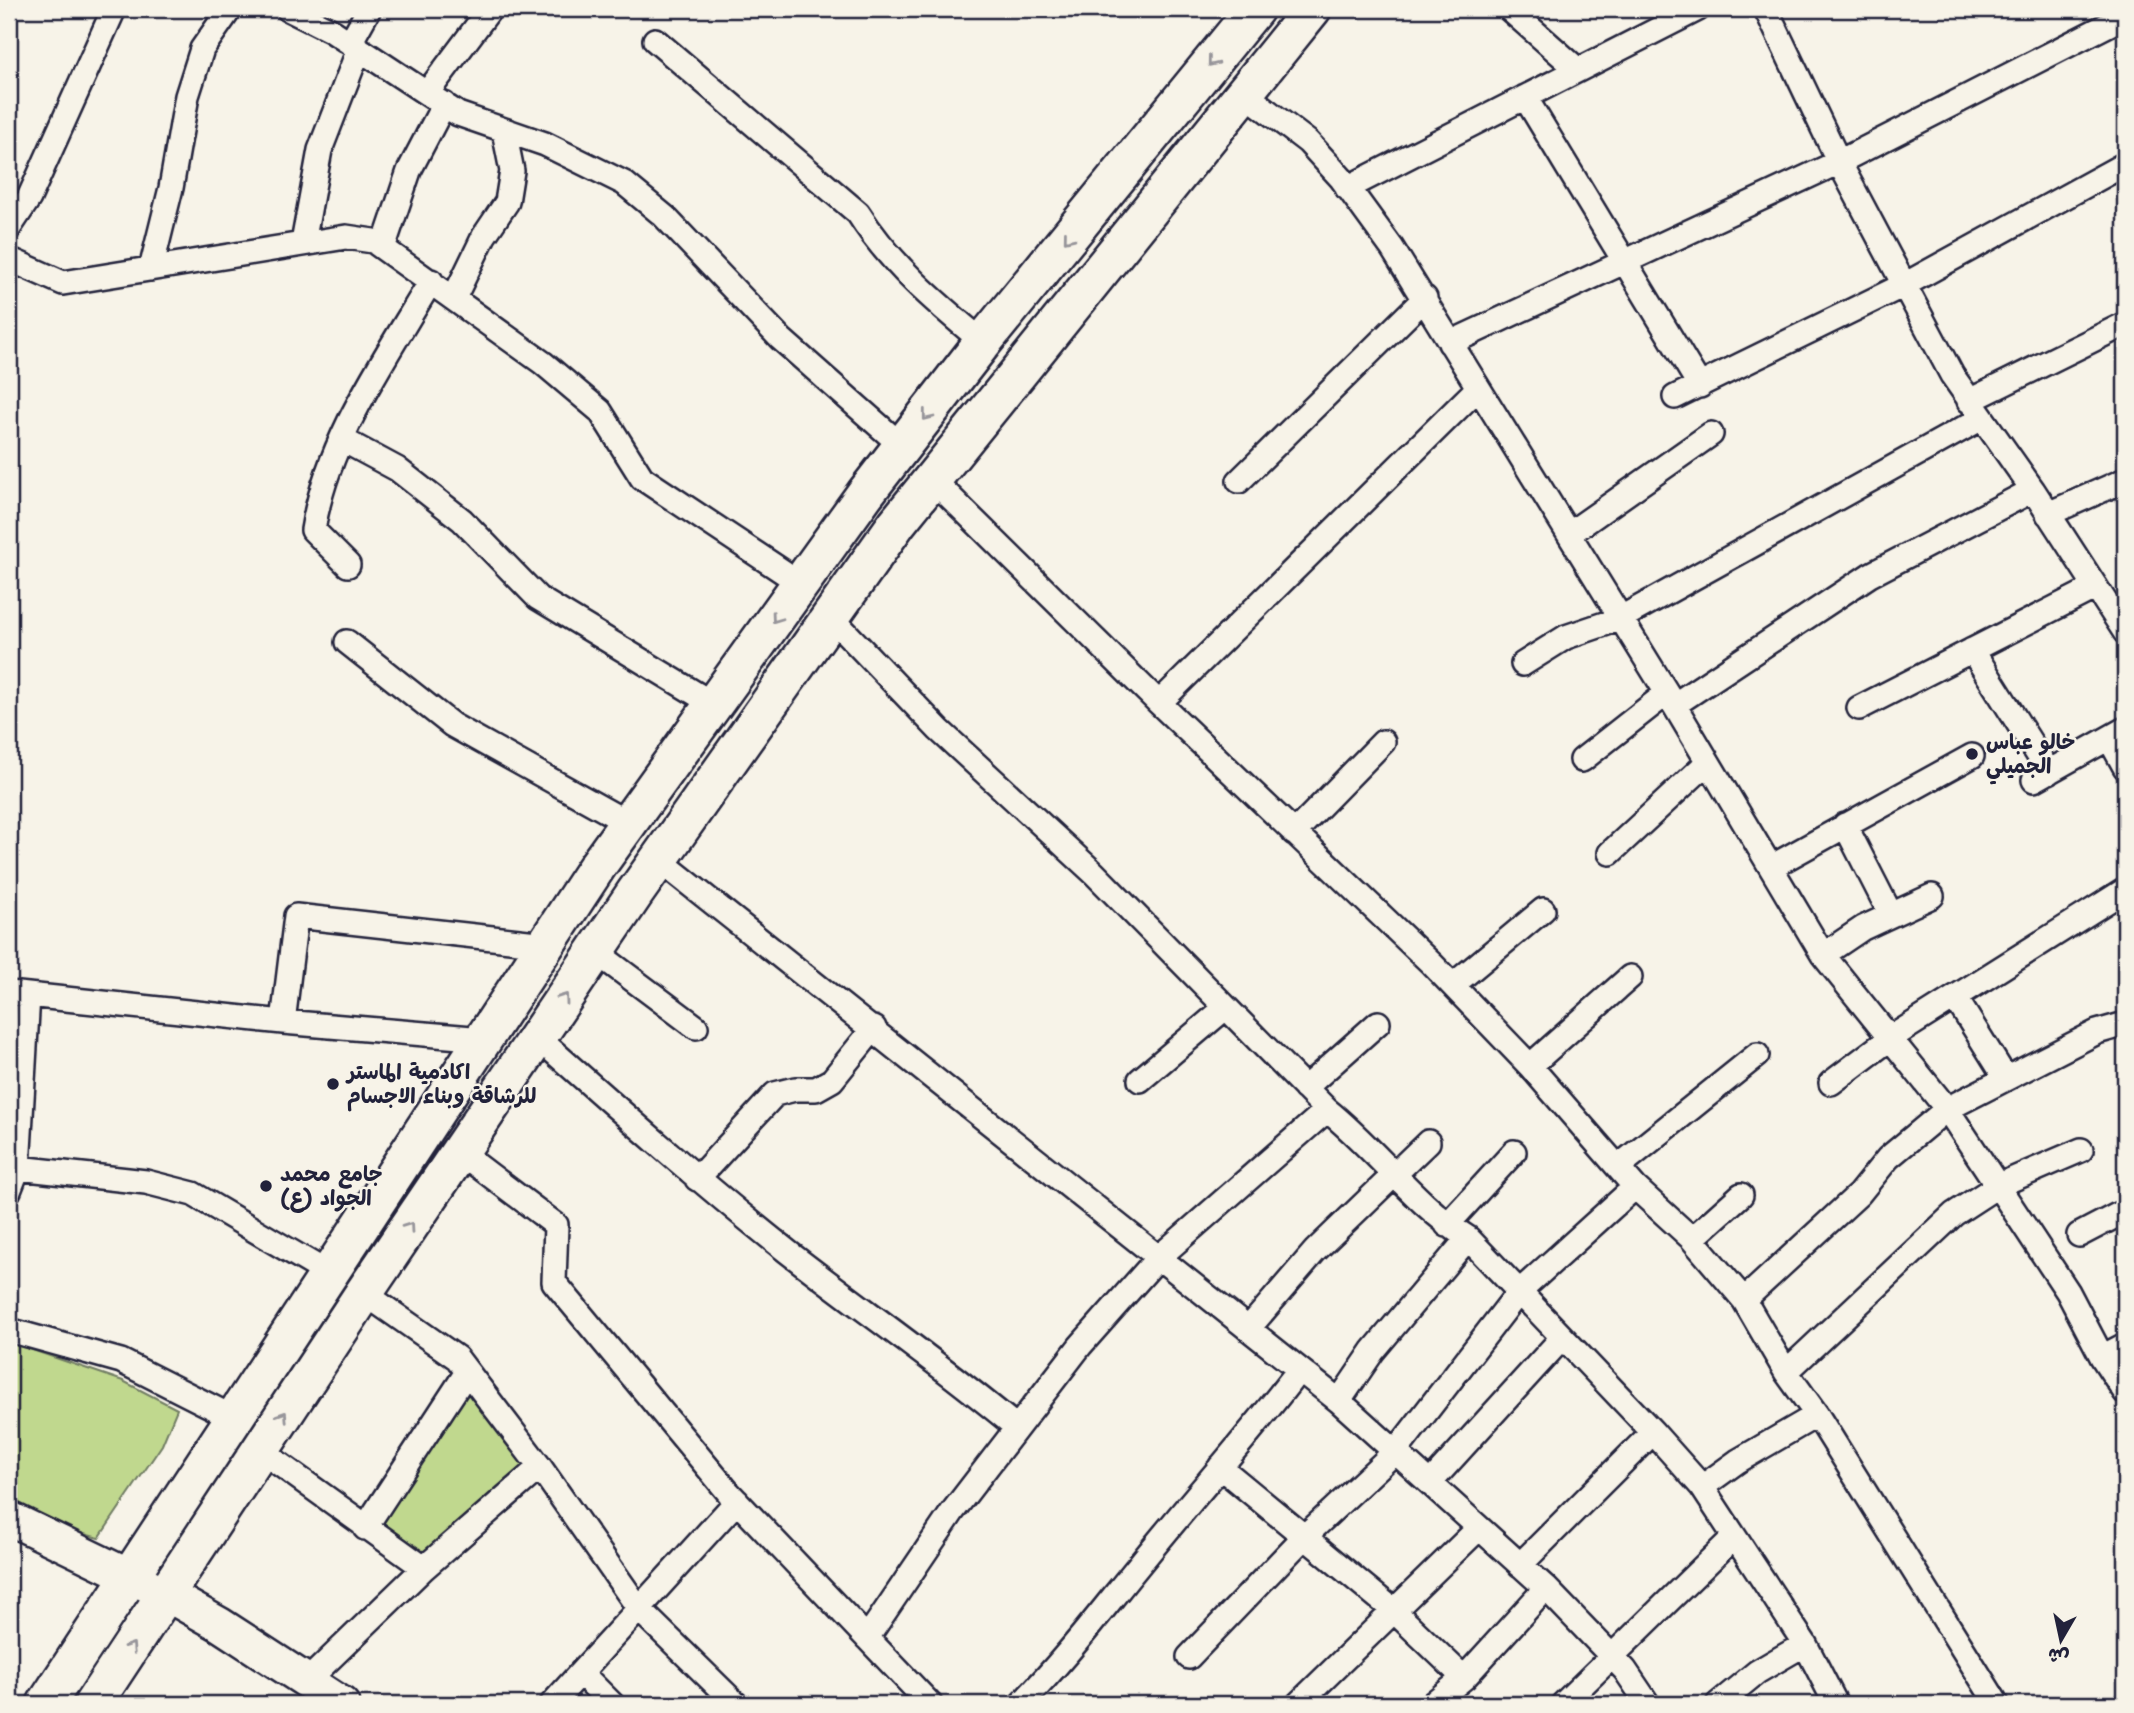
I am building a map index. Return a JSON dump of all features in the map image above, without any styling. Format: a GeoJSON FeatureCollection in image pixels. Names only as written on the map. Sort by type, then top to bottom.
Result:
{"type":"FeatureCollection","features":[{"type":"Feature","properties":{"kind":"main road"},"geometry":{"type":"LineString","coordinates":[[46,1704],[628,823],[800,583],[902,447],[1255,9]]}},
{"type":"Feature","properties":{"kind":"main road"},"geometry":{"type":"LineString","coordinates":[[93,1704],[364,1293],[658,859],[830,616],[932,479],[1312,9]]}},
{"type":"Feature","properties":{"kind":"main road"},"geometry":{"type":"LineString","coordinates":[[484,1039],[528,1051]]}},
{"type":"Feature","properties":{"kind":"main road"},"geometry":{"type":"LineString","coordinates":[[329,1274],[364,1293]]}},
{"type":"Feature","properties":{"kind":"street"},"geometry":{"type":"LineString","coordinates":[[9,228],[29,198],[114,9]]}},
{"type":"Feature","properties":{"kind":"street"},"geometry":{"type":"LineString","coordinates":[[151,269],[187,96],[202,49],[230,9]]}},
{"type":"Feature","properties":{"kind":"street"},"geometry":{"type":"LineString","coordinates":[[288,9],[355,46],[458,114],[545,144],[624,183],[664,216],[781,339],[902,447]]}},
{"type":"Feature","properties":{"kind":"street"},"geometry":{"type":"LineString","coordinates":[[303,243],[320,150],[369,9]]}},
{"type":"Feature","properties":{"kind":"street"},"geometry":{"type":"LineString","coordinates":[[383,248],[436,99],[490,9]]}},
{"type":"Feature","properties":{"kind":"street"},"geometry":{"type":"LineString","coordinates":[[1509,9],[1578,70]]}},
{"type":"Feature","properties":{"kind":"street"},"geometry":{"type":"LineString","coordinates":[[1347,188],[1698,9]]}},
{"type":"Feature","properties":{"kind":"street"},"geometry":{"type":"LineString","coordinates":[[1766,9],[1839,162],[1952,375],[2033,490],[2124,628]]}},
{"type":"Feature","properties":{"kind":"street"},"geometry":{"type":"LineString","coordinates":[[1450,342],[1839,162],[2125,16]]}},
{"type":"Feature","properties":{"kind":"street"},"geometry":{"type":"LineString","coordinates":[[654,40],[858,213],[880,247],[926,296],[984,342]]}},
{"type":"Feature","properties":{"kind":"street"},"geometry":{"type":"LineString","coordinates":[[1244,93],[1308,142],[1347,188],[1425,298],[1619,619],[1671,699],[1823,955],[1892,1037],[1947,1109],[2068,1292],[2102,1357],[2125,1392]]}},
{"type":"Feature","properties":{"kind":"street"},"geometry":{"type":"LineString","coordinates":[[1525,97],[1626,259],[1700,386]]}},
{"type":"Feature","properties":{"kind":"street"},"geometry":{"type":"LineString","coordinates":[[454,298],[484,236],[507,202],[512,171],[504,131]]}},
{"type":"Feature","properties":{"kind":"street"},"geometry":{"type":"LineString","coordinates":[[1675,397],[1906,284],[2125,164]]}},
{"type":"Feature","properties":{"kind":"street"},"geometry":{"type":"LineString","coordinates":[[9,259],[63,283],[346,237],[373,242],[543,363],[600,411],[642,478],[800,583]]}},
{"type":"Feature","properties":{"kind":"street"},"geometry":{"type":"LineString","coordinates":[[348,565],[313,530],[317,500],[349,421],[431,281]]}},
{"type":"Feature","properties":{"kind":"street"},"geometry":{"type":"LineString","coordinates":[[1239,481],[1425,298]]}},
{"type":"Feature","properties":{"kind":"street"},"geometry":{"type":"LineString","coordinates":[[1524,664],[1566,637],[1619,619],[1975,409],[2125,324]]}},
{"type":"Feature","properties":{"kind":"street"},"geometry":{"type":"LineString","coordinates":[[1159,703],[1478,388]]}},
{"type":"Feature","properties":{"kind":"street"},"geometry":{"type":"LineString","coordinates":[[1569,534],[1711,434]]}},
{"type":"Feature","properties":{"kind":"street"},"geometry":{"type":"LineString","coordinates":[[343,440],[397,469],[461,520],[538,598],[713,704]]}},
{"type":"Feature","properties":{"kind":"street"},"geometry":{"type":"LineString","coordinates":[[932,479],[1159,703],[1453,985],[1530,1066],[1635,1187],[1692,1239],[1744,1300],[1786,1372],[1817,1415],[1997,1704]]}},
{"type":"Feature","properties":{"kind":"street"},"geometry":{"type":"LineString","coordinates":[[2049,514],[2125,480]]}},
{"type":"Feature","properties":{"kind":"street"},"geometry":{"type":"LineString","coordinates":[[1582,760],[1671,699],[1870,575],[2033,490]]}},
{"type":"Feature","properties":{"kind":"street"},"geometry":{"type":"LineString","coordinates":[[1859,708],[2096,587]]}},
{"type":"Feature","properties":{"kind":"street"},"geometry":{"type":"LineString","coordinates":[[830,616],[939,730],[1094,873],[1326,1110],[1447,1225],[1468,1238],[1653,1432],[1702,1487],[1804,1644],[1836,1704]]}},
{"type":"Feature","properties":{"kind":"street"},"geometry":{"type":"LineString","coordinates":[[347,642],[452,725],[628,823]]}},
{"type":"Feature","properties":{"kind":"street"},"geometry":{"type":"LineString","coordinates":[[1972,650],[2041,776],[2117,734],[2125,767]]}},
{"type":"Feature","properties":{"kind":"street"},"geometry":{"type":"LineString","coordinates":[[1294,832],[1383,742]]}},
{"type":"Feature","properties":{"kind":"street"},"geometry":{"type":"LineString","coordinates":[[1771,867],[1972,756]]}},
{"type":"Feature","properties":{"kind":"street"},"geometry":{"type":"LineString","coordinates":[[1610,853],[1708,762]]}},
{"type":"Feature","properties":{"kind":"street"},"geometry":{"type":"LineString","coordinates":[[1845,825],[1891,913]]}},
{"type":"Feature","properties":{"kind":"street"},"geometry":{"type":"LineString","coordinates":[[658,859],[874,1028],[1157,1259],[1339,1401],[1546,1588],[1611,1655],[1648,1704]]}},
{"type":"Feature","properties":{"kind":"street"},"geometry":{"type":"LineString","coordinates":[[1831,1083],[1892,1037],[2125,890]]}},
{"type":"Feature","properties":{"kind":"street"},"geometry":{"type":"LineString","coordinates":[[1823,955],[1891,913],[1932,896]]}},
{"type":"Feature","properties":{"kind":"street"},"geometry":{"type":"LineString","coordinates":[[1453,985],[1543,910]]}},
{"type":"Feature","properties":{"kind":"street"},"geometry":{"type":"LineString","coordinates":[[283,1022],[296,916],[546,944]]}},
{"type":"Feature","properties":{"kind":"street"},"geometry":{"type":"LineString","coordinates":[[596,952],[696,1027]]}},
{"type":"Feature","properties":{"kind":"street"},"geometry":{"type":"LineString","coordinates":[[1530,1066],[1630,977]]}},
{"type":"Feature","properties":{"kind":"street"},"geometry":{"type":"LineString","coordinates":[[9,1191],[13,1167],[18,994],[283,1022],[484,1039]]}},
{"type":"Feature","properties":{"kind":"street"},"geometry":{"type":"LineString","coordinates":[[1955,997],[2005,1077]]}},
{"type":"Feature","properties":{"kind":"street"},"geometry":{"type":"LineString","coordinates":[[1140,1080],[1225,1008]]}},
{"type":"Feature","properties":{"kind":"street"},"geometry":{"type":"LineString","coordinates":[[1305,1088],[1378,1023]]}},
{"type":"Feature","properties":{"kind":"street"},"geometry":{"type":"LineString","coordinates":[[1744,1300],[1859,1194],[1888,1158],[1947,1109],[2097,1032],[2125,1024]]}},
{"type":"Feature","properties":{"kind":"street"},"geometry":{"type":"LineString","coordinates":[[697,1179],[775,1094],[795,1089],[816,1089],[832,1080],[874,1028]]}},
{"type":"Feature","properties":{"kind":"street"},"geometry":{"type":"LineString","coordinates":[[528,1051],[791,1254],[941,1365],[1016,1427]]}},
{"type":"Feature","properties":{"kind":"street"},"geometry":{"type":"LineString","coordinates":[[1618,1167],[1757,1055]]}},
{"type":"Feature","properties":{"kind":"street"},"geometry":{"type":"LineString","coordinates":[[867,1637],[953,1511],[1080,1346],[1157,1259],[1326,1110]]}},
{"type":"Feature","properties":{"kind":"street"},"geometry":{"type":"LineString","coordinates":[[1248,1329],[1315,1251],[1428,1142]]}},
{"type":"Feature","properties":{"kind":"street"},"geometry":{"type":"LineString","coordinates":[[1786,1372],[1954,1214],[1997,1186],[2081,1150]]}},
{"type":"Feature","properties":{"kind":"street"},"geometry":{"type":"LineString","coordinates":[[1447,1225],[1514,1152]]}},
{"type":"Feature","properties":{"kind":"street"},"geometry":{"type":"LineString","coordinates":[[461,1153],[556,1225],[554,1282],[737,1502],[930,1704]]}},
{"type":"Feature","properties":{"kind":"street"},"geometry":{"type":"LineString","coordinates":[[13,1167],[146,1182],[193,1194],[329,1274]]}},
{"type":"Feature","properties":{"kind":"street"},"geometry":{"type":"LineString","coordinates":[[1189,1657],[1304,1536],[1396,1451],[1518,1293],[1635,1187]]}},
{"type":"Feature","properties":{"kind":"street"},"geometry":{"type":"LineString","coordinates":[[1692,1239],[1741,1195]]}},
{"type":"Feature","properties":{"kind":"street"},"geometry":{"type":"LineString","coordinates":[[2079,1235],[2125,1210]]}},
{"type":"Feature","properties":{"kind":"street"},"geometry":{"type":"LineString","coordinates":[[1339,1401],[1373,1352],[1468,1238]]}},
{"type":"Feature","properties":{"kind":"street"},"geometry":{"type":"LineString","coordinates":[[364,1293],[457,1358],[540,1467],[640,1610],[736,1704]]}},
{"type":"Feature","properties":{"kind":"street"},"geometry":{"type":"LineString","coordinates":[[9,1330],[121,1361],[234,1418]]}},
{"type":"Feature","properties":{"kind":"street"},"geometry":{"type":"LineString","coordinates":[[1430,1483],[1562,1338]]}},
{"type":"Feature","properties":{"kind":"street"},"geometry":{"type":"LineString","coordinates":[[2102,1357],[2125,1345]]}},
{"type":"Feature","properties":{"kind":"street"},"geometry":{"type":"LineString","coordinates":[[1021,1704],[1072,1652],[1299,1370]]}},
{"type":"Feature","properties":{"kind":"street"},"geometry":{"type":"LineString","coordinates":[[365,1528],[467,1372]]}},
{"type":"Feature","properties":{"kind":"street"},"geometry":{"type":"LineString","coordinates":[[1702,1487],[1738,1461],[1817,1415]]}},
{"type":"Feature","properties":{"kind":"street"},"geometry":{"type":"LineString","coordinates":[[1520,1565],[1653,1432]]}},
{"type":"Feature","properties":{"kind":"street"},"geometry":{"type":"LineString","coordinates":[[260,1450],[424,1568]]}},
{"type":"Feature","properties":{"kind":"street"},"geometry":{"type":"LineString","coordinates":[[307,1681],[424,1568],[540,1467]]}},
{"type":"Feature","properties":{"kind":"street"},"geometry":{"type":"LineString","coordinates":[[1220,1467],[1392,1609],[1464,1678]]}},
{"type":"Feature","properties":{"kind":"street"},"geometry":{"type":"LineString","coordinates":[[552,1704],[737,1502]]}},
{"type":"Feature","properties":{"kind":"street"},"geometry":{"type":"LineString","coordinates":[[9,1518],[166,1594],[342,1704]]}},
{"type":"Feature","properties":{"kind":"street"},"geometry":{"type":"LineString","coordinates":[[1298,1704],[1392,1609],[1479,1528]]}},
{"type":"Feature","properties":{"kind":"street"},"geometry":{"type":"LineString","coordinates":[[1563,1704],[1734,1537]]}},
{"type":"Feature","properties":{"kind":"street"},"geometry":{"type":"LineString","coordinates":[[1432,1704],[1464,1678],[1546,1588]]}},
{"type":"Feature","properties":{"kind":"street"},"geometry":{"type":"LineString","coordinates":[[1718,1704],[1757,1672],[1804,1644]]}},
{"type":"Feature","properties":{"kind":"street"},"geometry":{"type":"LineString","coordinates":[[581,1673],[612,1704]]}},
{"type":"Feature","properties":{"kind":"green space"},"geometry":{"type":"Polygon","coordinates":[[[9,1342],[123,1381],[177,1409],[162,1445],[99,1538],[54,1526],[9,1502],[9,1342]]]}},
{"type":"Feature","properties":{"kind":"green space"},"geometry":{"type":"Polygon","coordinates":[[[467,1378],[527,1465],[425,1561],[373,1524],[467,1378]]]}},
{"type":"Feature","properties":{"kind":"place","name":"خالو عباس الجميلي"},"geometry":{"type":"Point","coordinates":[1972,754]}},
{"type":"Feature","properties":{"kind":"place","name":"اكادمية الماستر للرشاقة وبناء الاجسام"},"geometry":{"type":"Point","coordinates":[333,1084]}},
{"type":"Feature","properties":{"kind":"place","name":"جامع محمد الجواد (ع)"},"geometry":{"type":"Point","coordinates":[266,1186]}}]}
